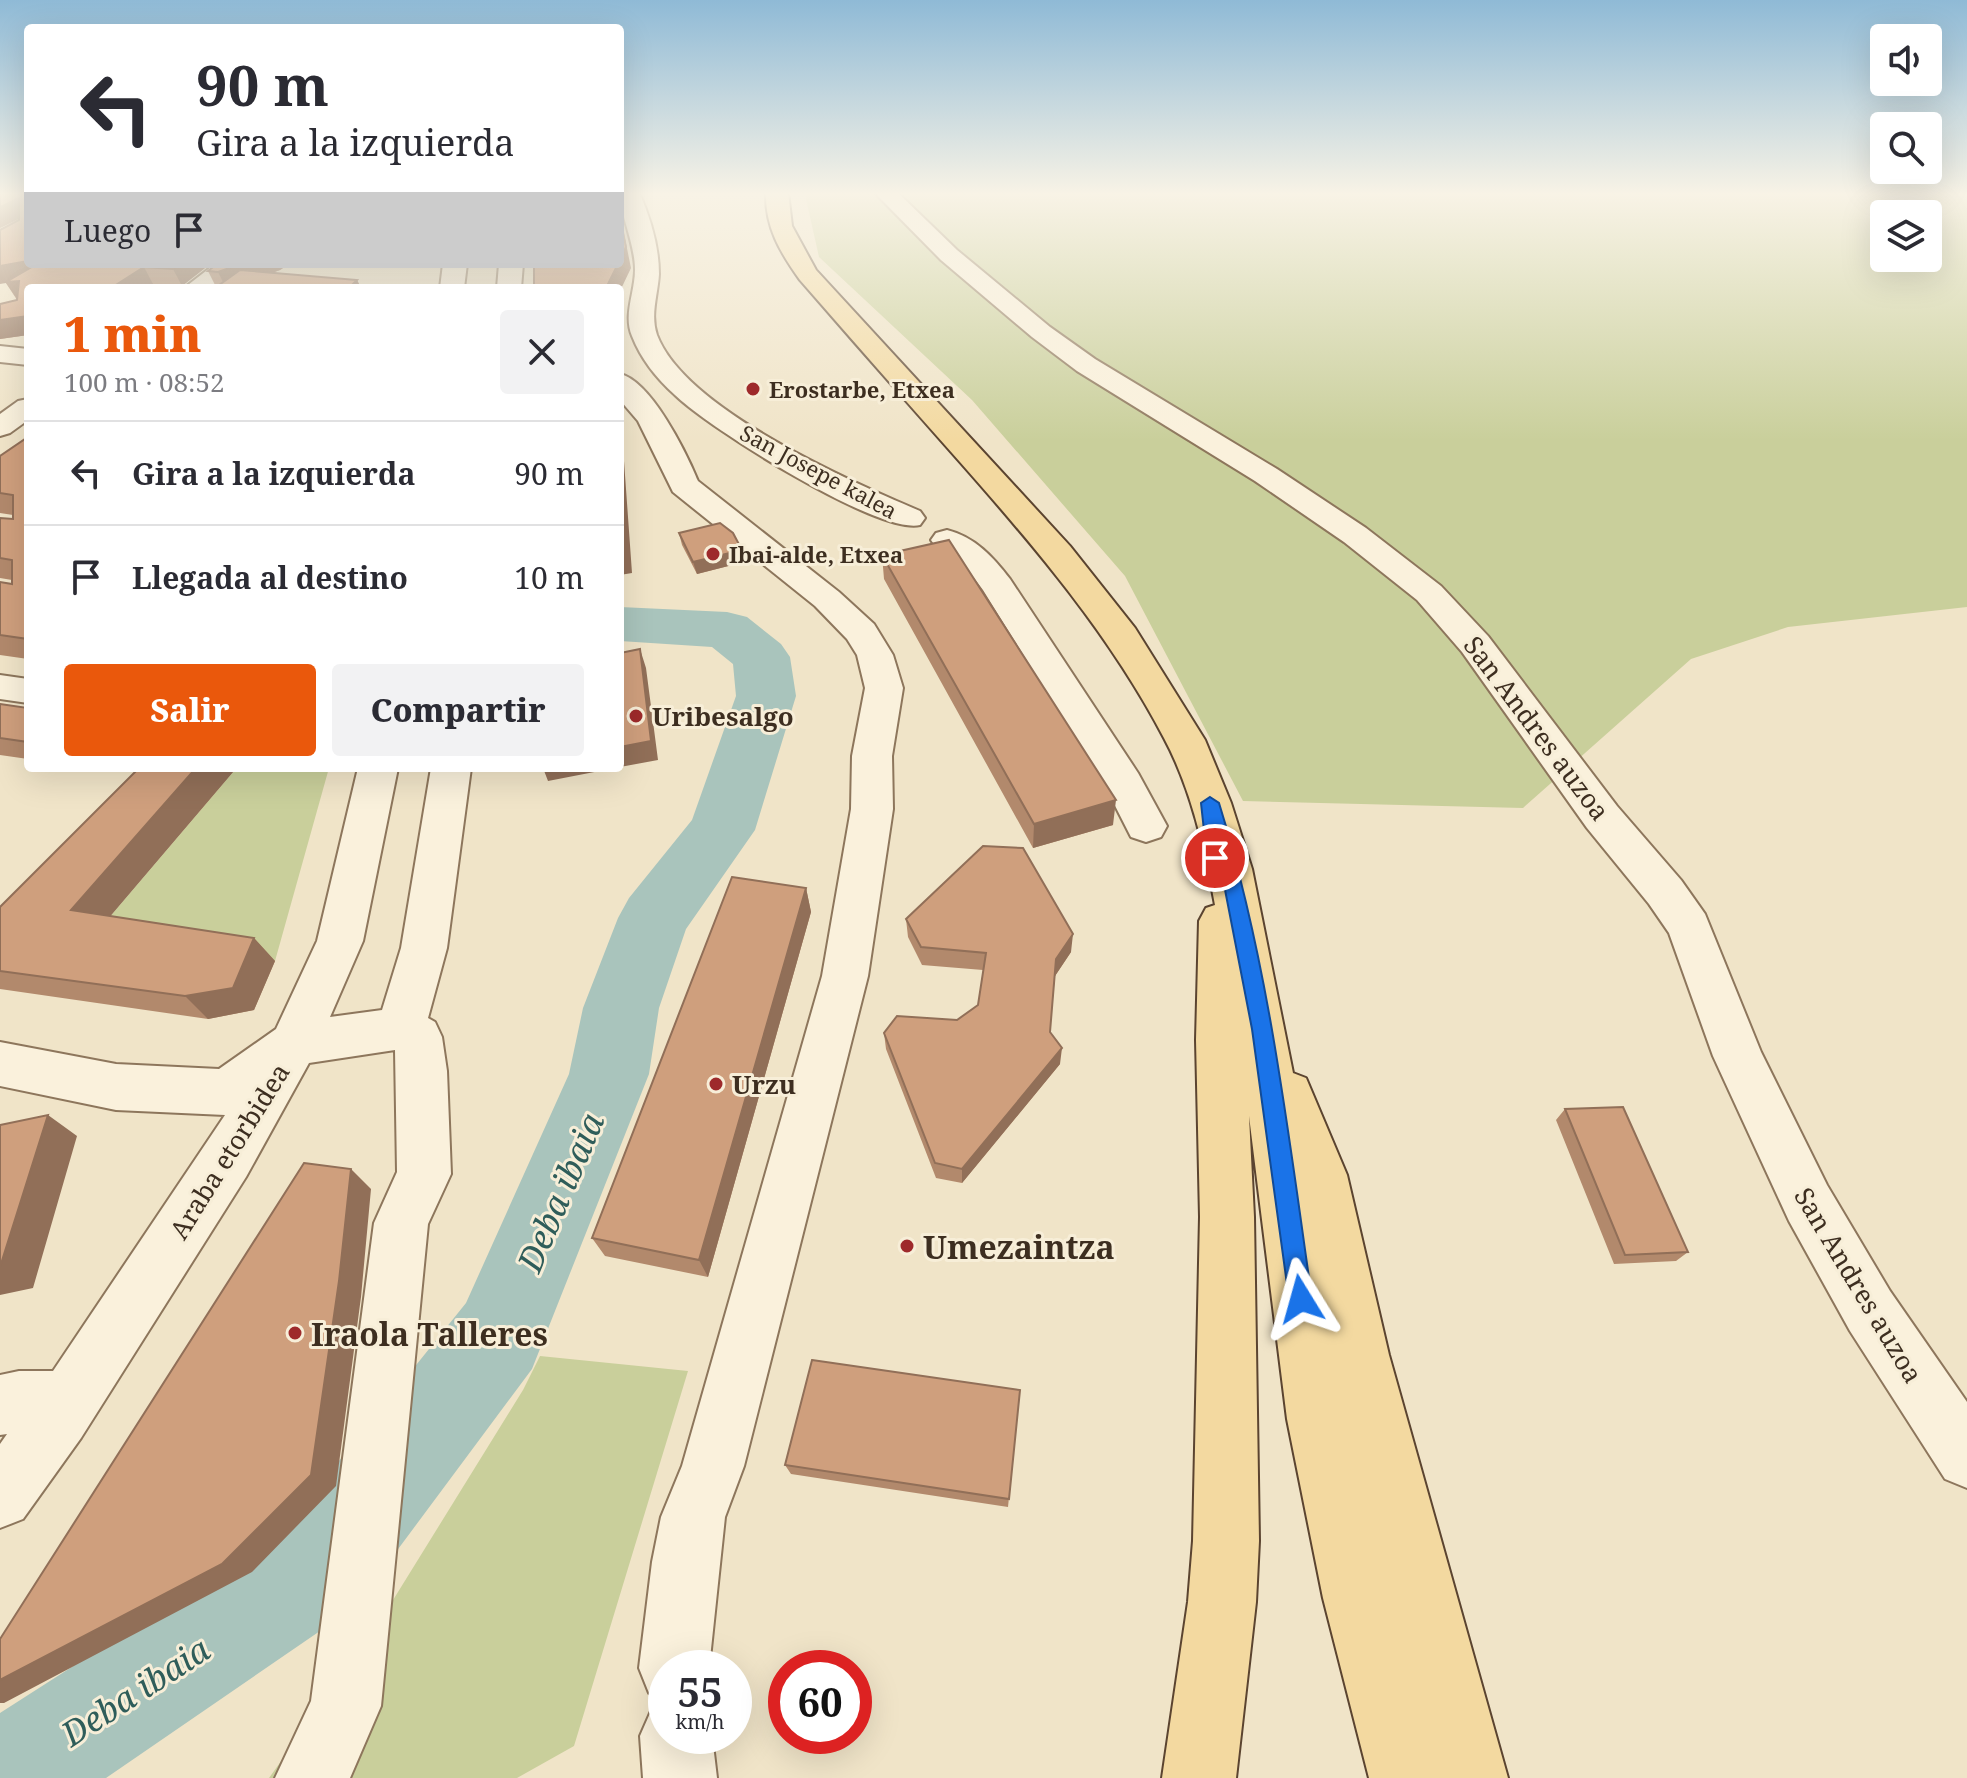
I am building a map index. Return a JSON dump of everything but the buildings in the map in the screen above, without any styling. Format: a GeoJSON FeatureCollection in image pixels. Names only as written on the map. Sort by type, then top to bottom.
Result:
{"type":"FeatureCollection","features":[{"type":"Feature","properties":{"kind":"main road"},"geometry":{"type":"LineString","coordinates":[[808,275],[1058,553],[1122,636],[1185,740],[1210,803],[1230,869],[1262,1029],[1318,1419],[1357,1598],[1406,1778]]}},
{"type":"Feature","properties":{"kind":"main road"},"geometry":{"type":"LineString","coordinates":[[1199,1778],[1222,1602],[1226,1541],[1227,1217],[1220,1040],[1224,941],[1210,803]]}},
{"type":"Feature","properties":{"kind":"main road"},"geometry":{"type":"LineString","coordinates":[[1262,1029],[1320,1175],[1359,1355],[1471,1778]]}},
{"type":"Feature","properties":{"kind":"street"},"geometry":{"type":"LineString","coordinates":[[624,297],[635,275]]}},
{"type":"Feature","properties":{"kind":"street","name":"San Josepe kalea"},"geometry":{"type":"LineString","coordinates":[[646,275],[641,300],[643,332],[668,372],[689,394],[776,452],[909,518],[934,512],[951,516],[958,526],[954,536],[947,540],[977,559],[998,586],[1116,770],[1146,826]]}},
{"type":"Feature","properties":{"kind":"street","name":"San Andres auzoa"},"geometry":{"type":"LineString","coordinates":[[973,275],[1041,332],[1139,399],[1266,475],[1365,542],[1429,593],[1475,644],[1602,817],[1665,892],[1689,927],[1738,1056],[1808,1203],[1870,1311],[1967,1457]]}},
{"type":"Feature","properties":{"kind":"street"},"geometry":{"type":"LineString","coordinates":[[0,354],[24,357]]}},
{"type":"Feature","properties":{"kind":"street"},"geometry":{"type":"LineString","coordinates":[[624,387],[650,418],[672,455],[684,485],[827,599],[861,632],[875,655],[884,688],[872,756],[872,809],[845,976],[717,1451],[693,1517],[676,1650]]}},
{"type":"Feature","properties":{"kind":"street"},"geometry":{"type":"LineString","coordinates":[[0,427],[24,410]]}},
{"type":"Feature","properties":{"kind":"street"},"geometry":{"type":"LineString","coordinates":[[0,687],[24,690]]}},
{"type":"Feature","properties":{"kind":"street","name":"Araba etorbidea"},"geometry":{"type":"LineString","coordinates":[[0,1496],[68,1402],[227,1160],[294,1044],[340,941],[377,772]]}},
{"type":"Feature","properties":{"kind":"street"},"geometry":{"type":"LineString","coordinates":[[401,1028],[424,948],[450,772]]}},
{"type":"Feature","properties":{"kind":"street"},"geometry":{"type":"LineString","coordinates":[[0,1064],[116,1087],[227,1092],[294,1044],[401,1028],[418,1037],[422,1071],[424,1174],[401,1223],[346,1706],[312,1778]]}},
{"type":"Feature","properties":{"kind":"street"},"geometry":{"type":"LineString","coordinates":[[0,1405],[19,1401],[68,1402]]}},
{"type":"Feature","properties":{"kind":"street"},"geometry":{"type":"LineString","coordinates":[[678,1754],[680,1778]]}},
{"type":"Feature","properties":{"kind":"green space"},"geometry":{"type":"Polygon","coordinates":[[[838,275],[1967,275],[1967,607],[1788,627],[1691,659],[1523,808],[1243,801],[1125,576],[972,400],[838,275]]]}},
{"type":"Feature","properties":{"kind":"green space"},"geometry":{"type":"Polygon","coordinates":[[[233,772],[328,772],[275,961],[96,933],[233,772]]]}},
{"type":"Feature","properties":{"kind":"green space"},"geometry":{"type":"Polygon","coordinates":[[[540,1356],[688,1371],[574,1746],[517,1778],[269,1778],[372,1634],[523,1390],[540,1356]]]}},
{"type":"Feature","properties":{"kind":"waterway","name":"Deba ibaia"},"geometry":{"type":"LineString","coordinates":[[4,1778],[318,1570],[499,1336],[609,1074],[621,1008],[654,918],[722,830],[766,696],[761,657],[727,630],[624,624]]}},
{"type":"Feature","properties":{"kind":"place","name":"Erostarbe, Etxea"},"geometry":{"type":"Point","coordinates":[753,389]}},
{"type":"Feature","properties":{"kind":"place","name":"Ibai-alde, Etxea"},"geometry":{"type":"Point","coordinates":[713,554]}},
{"type":"Feature","properties":{"kind":"place","name":"Uribesalgo"},"geometry":{"type":"Point","coordinates":[636,716]}},
{"type":"Feature","properties":{"kind":"place","name":"Urzu"},"geometry":{"type":"Point","coordinates":[716,1084]}},
{"type":"Feature","properties":{"kind":"place","name":"Umezaintza"},"geometry":{"type":"Point","coordinates":[907,1246]}},
{"type":"Feature","properties":{"kind":"place","name":"Iraola Talleres"},"geometry":{"type":"Point","coordinates":[295,1333]}},
{"type":"Feature","properties":{"kind":"route"},"geometry":{"type":"LineString","coordinates":[[1215,858],[1210,803],[1230,869],[1247,944],[1301,1299]]}}]}
